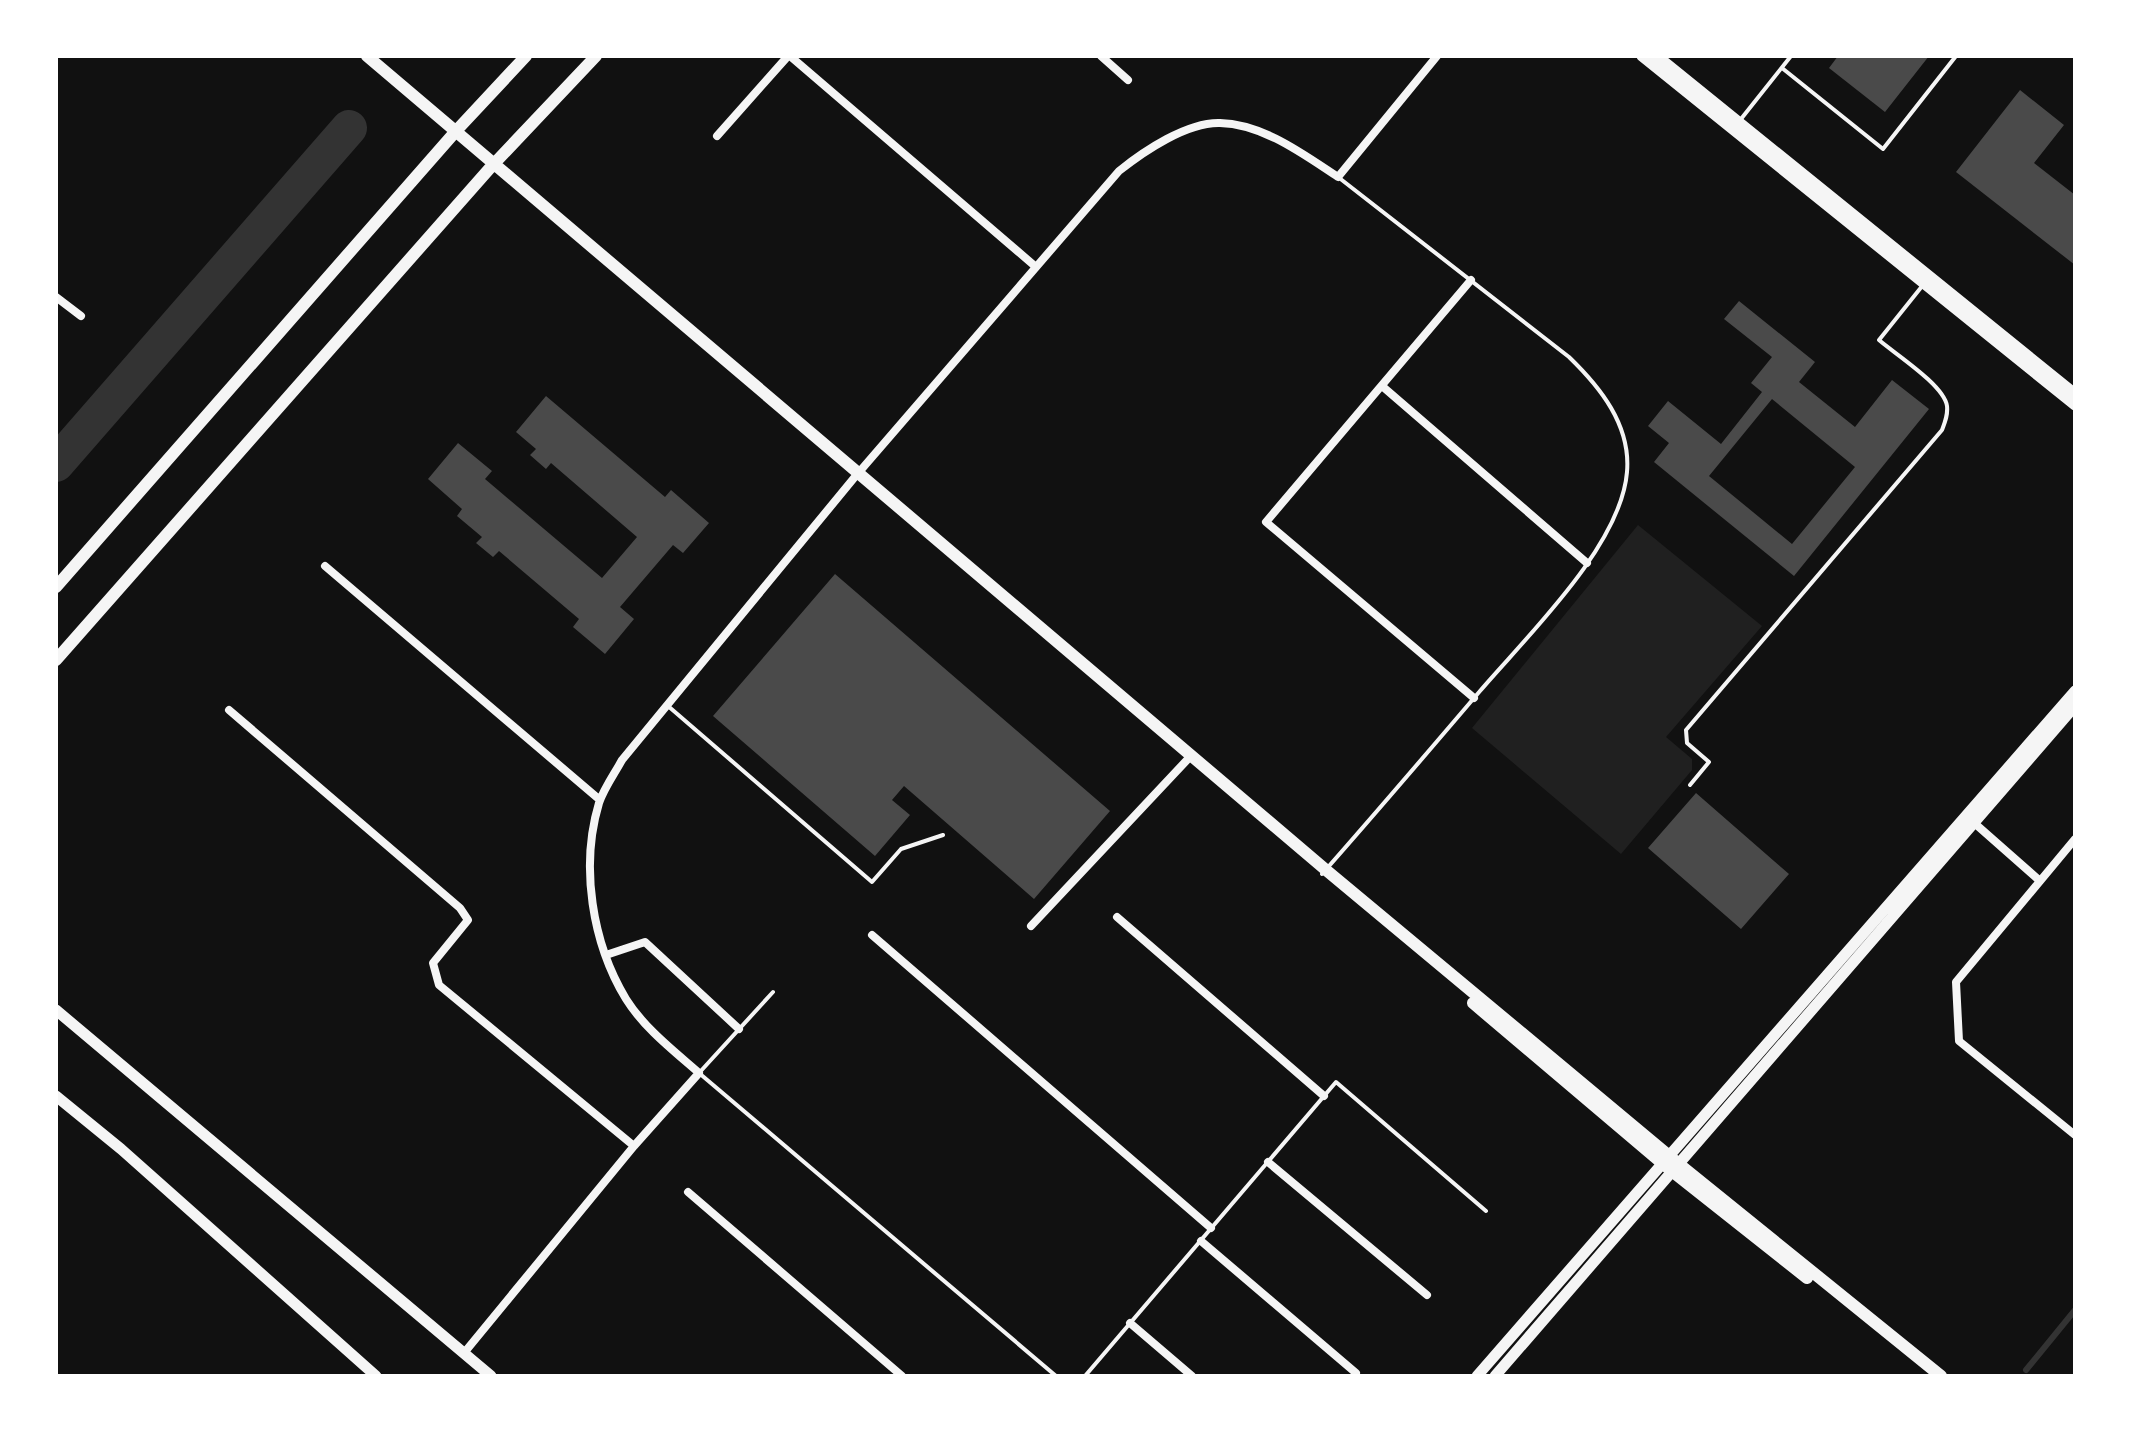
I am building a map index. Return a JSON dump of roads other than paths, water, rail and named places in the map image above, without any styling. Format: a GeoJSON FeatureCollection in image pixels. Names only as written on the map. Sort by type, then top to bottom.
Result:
{"type":"FeatureCollection","features":[{"type":"Feature","properties":{"kind":"main road"},"geometry":{"type":"LineString","coordinates":[[357,56],[454,133]]}},
{"type":"Feature","properties":{"kind":"main road"},"geometry":{"type":"LineString","coordinates":[[367,56],[1187,760],[1324,872]]}},
{"type":"Feature","properties":{"kind":"main road"},"geometry":{"type":"LineString","coordinates":[[56,587],[454,133],[526,56]]}},
{"type":"Feature","properties":{"kind":"main road"},"geometry":{"type":"LineString","coordinates":[[56,660],[493,166],[596,56]]}},
{"type":"Feature","properties":{"kind":"main road"},"geometry":{"type":"LineString","coordinates":[[856,476],[1671,1164],[1930,1376]]}},
{"type":"Feature","properties":{"kind":"main road"},"geometry":{"type":"LineString","coordinates":[[1671,1164],[1941,1376]]}},
{"type":"Feature","properties":{"kind":"street"},"geometry":{"type":"LineString","coordinates":[[717,136],[789,56],[1036,267]]}},
{"type":"Feature","properties":{"kind":"street"},"geometry":{"type":"LineString","coordinates":[[1101,56],[1128,80]]}},
{"type":"Feature","properties":{"kind":"street"},"geometry":{"type":"LineString","coordinates":[[464,1353],[634,1146],[699,1073],[654,1032],[626,999],[606,955],[592,901],[590,847],[600,800],[622,760],[856,476],[1119,171],[1147,149],[1183,132],[1219,122],[1254,129],[1291,147],[1338,177],[1437,56]]}},
{"type":"Feature","properties":{"kind":"street"},"geometry":{"type":"LineString","coordinates":[[1642,56],[2075,394]]}},
{"type":"Feature","properties":{"kind":"street"},"geometry":{"type":"LineString","coordinates":[[1657,56],[1739,121],[2075,405]]}},
{"type":"Feature","properties":{"kind":"street"},"geometry":{"type":"LineString","coordinates":[[1471,280],[1266,522],[1474,698]]}},
{"type":"Feature","properties":{"kind":"street"},"geometry":{"type":"LineString","coordinates":[[56,297],[81,316]]}},
{"type":"Feature","properties":{"kind":"street"},"geometry":{"type":"LineString","coordinates":[[1382,386],[1587,563]]}},
{"type":"Feature","properties":{"kind":"street"},"geometry":{"type":"LineString","coordinates":[[325,566],[600,800]]}},
{"type":"Feature","properties":{"kind":"street"},"geometry":{"type":"LineString","coordinates":[[1971,820],[2075,691]]}},
{"type":"Feature","properties":{"kind":"street"},"geometry":{"type":"LineString","coordinates":[[1477,1376],[1671,1164],[1971,820],[2075,706]]}},
{"type":"Feature","properties":{"kind":"street"},"geometry":{"type":"LineString","coordinates":[[229,710],[460,908],[468,920],[433,963],[439,985],[634,1146]]}},
{"type":"Feature","properties":{"kind":"street"},"geometry":{"type":"LineString","coordinates":[[1031,926],[1187,760]]}},
{"type":"Feature","properties":{"kind":"street"},"geometry":{"type":"LineString","coordinates":[[1971,820],[2040,881]]}},
{"type":"Feature","properties":{"kind":"street"},"geometry":{"type":"LineString","coordinates":[[2073,845],[1956,982],[1959,1041],[2075,1135]]}},
{"type":"Feature","properties":{"kind":"street"},"geometry":{"type":"LineString","coordinates":[[1117,917],[1324,1096]]}},
{"type":"Feature","properties":{"kind":"street"},"geometry":{"type":"LineString","coordinates":[[872,935],[1211,1228]]}},
{"type":"Feature","properties":{"kind":"street"},"geometry":{"type":"LineString","coordinates":[[606,955],[645,942],[739,1029]]}},
{"type":"Feature","properties":{"kind":"street"},"geometry":{"type":"LineString","coordinates":[[56,1010],[491,1376]]}},
{"type":"Feature","properties":{"kind":"street"},"geometry":{"type":"LineString","coordinates":[[56,1096],[121,1149],[376,1376]]}},
{"type":"Feature","properties":{"kind":"street"},"geometry":{"type":"LineString","coordinates":[[1268,1162],[1427,1295]]}},
{"type":"Feature","properties":{"kind":"street"},"geometry":{"type":"LineString","coordinates":[[1495,1376],[1671,1164]]}},
{"type":"Feature","properties":{"kind":"street"},"geometry":{"type":"LineString","coordinates":[[688,1192],[902,1376]]}},
{"type":"Feature","properties":{"kind":"street"},"geometry":{"type":"LineString","coordinates":[[1201,1241],[1356,1373]]}},
{"type":"Feature","properties":{"kind":"street"},"geometry":{"type":"LineString","coordinates":[[1130,1323],[1192,1376]]}},
{"type":"Feature","properties":{"kind":"lane"},"geometry":{"type":"LineString","coordinates":[[1739,121],[1791,56]]}},
{"type":"Feature","properties":{"kind":"lane"},"geometry":{"type":"LineString","coordinates":[[1782,68],[1883,149],[1956,56]]}},
{"type":"Feature","properties":{"kind":"lane"},"geometry":{"type":"LineString","coordinates":[[1324,872],[1587,563],[1619,506],[1627,471],[1624,441],[1612,408],[1591,379],[1569,357],[1338,177]]}},
{"type":"Feature","properties":{"kind":"lane"},"geometry":{"type":"LineString","coordinates":[[1690,785],[1709,762],[1687,743],[1686,730],[1942,430],[1947,416],[1946,402],[1937,388],[1879,340],[1927,280]]}},
{"type":"Feature","properties":{"kind":"lane"},"geometry":{"type":"LineString","coordinates":[[667,705],[872,882],[901,849],[943,835]]}},
{"type":"Feature","properties":{"kind":"lane"},"geometry":{"type":"LineString","coordinates":[[773,992],[699,1073],[1056,1376]]}},
{"type":"Feature","properties":{"kind":"lane"},"geometry":{"type":"LineString","coordinates":[[1085,1376],[1336,1082],[1486,1211]]}},
{"type":"Feature","properties":{"kind":"waterway"},"geometry":{"type":"LineString","coordinates":[[56,464],[349,128]]}},
{"type":"Feature","properties":{"kind":"waterway"},"geometry":{"type":"LineString","coordinates":[[2026,1370],[2075,1310]]}}]}
